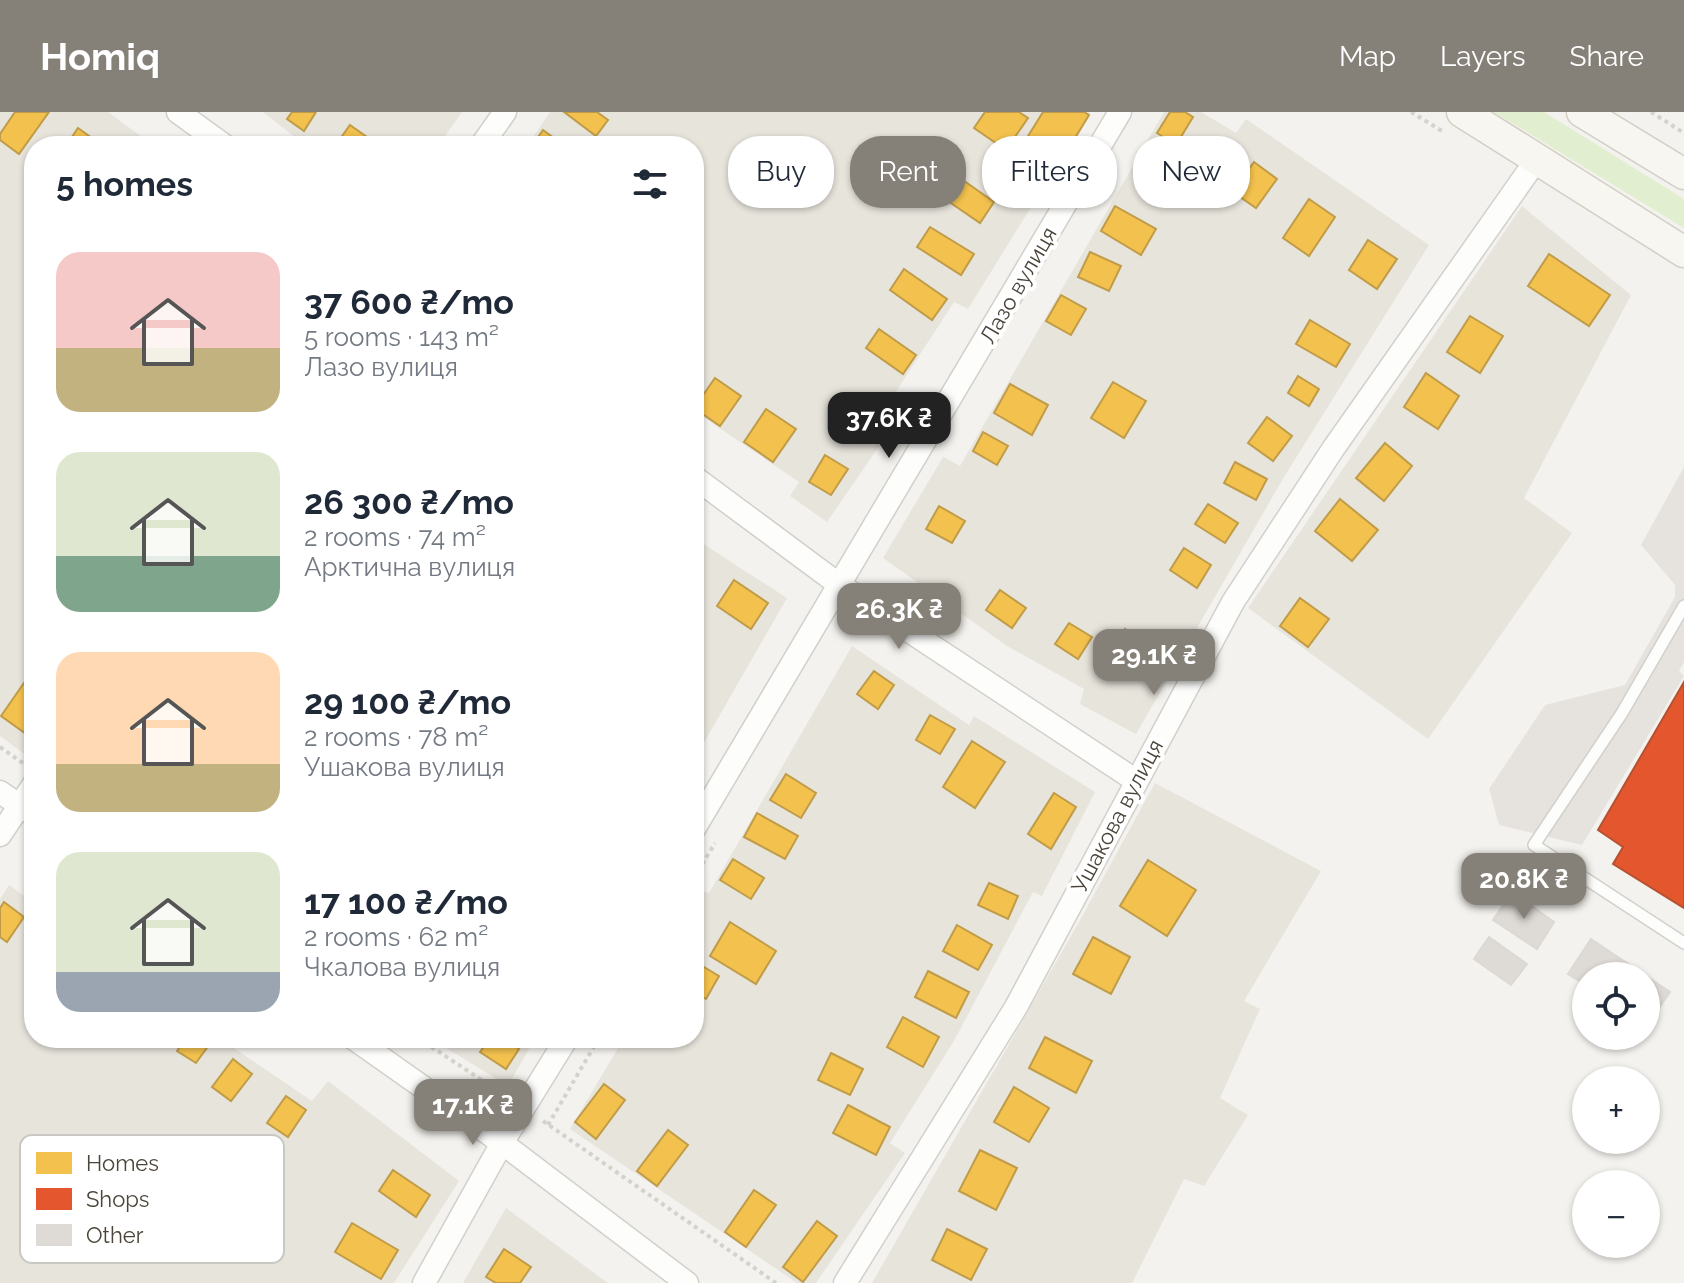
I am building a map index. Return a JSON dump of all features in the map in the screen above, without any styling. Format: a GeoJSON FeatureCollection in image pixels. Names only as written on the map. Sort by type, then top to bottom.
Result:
{"type":"FeatureCollection","features":[{"type":"Feature","properties":{"kind":"main road"},"geometry":{"type":"LineString","coordinates":[[1462,112],[1684,252]]}},
{"type":"Feature","properties":{"kind":"main road"},"geometry":{"type":"LineString","coordinates":[[1582,112],[1684,174]]}},
{"type":"Feature","properties":{"kind":"street"},"geometry":{"type":"LineString","coordinates":[[178,112],[211,136]]}},
{"type":"Feature","properties":{"kind":"street"},"geometry":{"type":"LineString","coordinates":[[488,136],[505,112]]}},
{"type":"Feature","properties":{"kind":"street","name":"Лазо вулиця"},"geometry":{"type":"LineString","coordinates":[[704,812],[1120,112]]}},
{"type":"Feature","properties":{"kind":"street","name":"Ушакова вулиця"},"geometry":{"type":"LineString","coordinates":[[845,1283],[1016,1007],[1233,602],[1333,449],[1537,159]]}},
{"type":"Feature","properties":{"kind":"street"},"geometry":{"type":"LineString","coordinates":[[704,484],[841,586],[1135,780]]}},
{"type":"Feature","properties":{"kind":"street"},"geometry":{"type":"LineString","coordinates":[[0,792],[24,808]]}},
{"type":"Feature","properties":{"kind":"street"},"geometry":{"type":"LineString","coordinates":[[0,835],[24,813]]}},
{"type":"Feature","properties":{"kind":"street"},"geometry":{"type":"LineString","coordinates":[[367,1048],[502,1143],[687,1283]]}},
{"type":"Feature","properties":{"kind":"street"},"geometry":{"type":"LineString","coordinates":[[424,1283],[502,1143],[561,1048]]}},
{"type":"Feature","properties":{"kind":"lane"},"geometry":{"type":"LineString","coordinates":[[1684,606],[1622,713],[1534,845],[1684,943]]}},
{"type":"Feature","properties":{"kind":"path"},"geometry":{"type":"LineString","coordinates":[[1651,112],[1684,133]]}},
{"type":"Feature","properties":{"kind":"path"},"geometry":{"type":"LineString","coordinates":[[0,747],[24,764]]}},
{"type":"Feature","properties":{"kind":"path"},"geometry":{"type":"LineString","coordinates":[[433,1048],[776,1283]]}},
{"type":"Feature","properties":{"kind":"path"},"geometry":{"type":"LineString","coordinates":[[548,1125],[593,1048]]}},
{"type":"Feature","properties":{"kind":"shaded area"},"geometry":{"type":"Polygon","coordinates":[[[0,112],[108,112],[140,136],[24,136],[24,754],[0,736],[0,112]]]}},
{"type":"Feature","properties":{"kind":"shaded area"},"geometry":{"type":"Polygon","coordinates":[[[263,112],[462,112],[445,136],[293,136],[263,112]]]}},
{"type":"Feature","properties":{"kind":"shaded area"},"geometry":{"type":"Polygon","coordinates":[[[550,112],[1090,112],[1075,136],[982,136],[982,208],[1031,208],[968,309],[954,302],[884,410],[897,420],[827,522],[790,496],[799,482],[704,418],[704,136],[534,136],[550,112]]]}},
{"type":"Feature","properties":{"kind":"shaded area"},"geometry":{"type":"Polygon","coordinates":[[[1164,112],[1201,112],[1236,133],[1246,119],[1429,245],[1284,477],[1136,734],[1080,704],[1084,689],[1007,646],[883,558],[943,457],[960,466],[1109,208],[1117,208],[1117,194],[1133,166],[1133,208],[1250,208],[1250,136],[1150,136],[1164,112]]]}},
{"type":"Feature","properties":{"kind":"shaded area"},"geometry":{"type":"Polygon","coordinates":[[[1522,206],[1631,295],[1524,498],[1572,533],[1428,739],[1248,608],[1522,206]]]}},
{"type":"Feature","properties":{"kind":"shaded area"},"geometry":{"type":"Polygon","coordinates":[[[1684,467],[1684,662],[1679,671],[1684,676],[1582,845],[1499,825],[1489,789],[1545,705],[1625,685],[1675,597],[1675,585],[1641,545],[1684,467]]]}},
{"type":"Feature","properties":{"kind":"shaded area"},"geometry":{"type":"Polygon","coordinates":[[[704,544],[787,598],[704,743],[704,544]]]}},
{"type":"Feature","properties":{"kind":"shaded area"},"geometry":{"type":"Polygon","coordinates":[[[852,646],[969,725],[974,716],[1095,792],[1042,896],[1033,892],[954,1041],[890,1143],[905,1153],[816,1283],[797,1283],[570,1129],[618,1048],[704,1048],[704,892],[709,893],[852,646]]]}},
{"type":"Feature","properties":{"kind":"shaded area"},"geometry":{"type":"Polygon","coordinates":[[[1155,783],[1321,871],[1244,1001],[1260,1009],[1220,1098],[1248,1115],[1204,1186],[1184,1179],[1132,1283],[872,1283],[1079,922],[1155,783]]]}},
{"type":"Feature","properties":{"kind":"shaded area"},"geometry":{"type":"Polygon","coordinates":[[[9,885],[24,896],[24,1048],[234,1048],[312,1101],[328,1081],[459,1181],[394,1283],[0,1283],[0,899],[9,885]]]}},
{"type":"Feature","properties":{"kind":"shaded area"},"geometry":{"type":"Polygon","coordinates":[[[446,1048],[529,1048],[508,1086],[446,1048]]]}},
{"type":"Feature","properties":{"kind":"shaded area"},"geometry":{"type":"Polygon","coordinates":[[[506,1208],[608,1283],[463,1283],[506,1208]]]}},
{"type":"Feature","properties":{"kind":"green space"},"geometry":{"type":"Polygon","coordinates":[[[1494,112],[1544,112],[1684,199],[1684,228],[1494,112]]]}},
{"type":"Feature","properties":{"kind":"building: Homes"},"geometry":{"type":"Polygon","coordinates":[[[15,112],[49,112],[32,136],[24,136],[24,147],[19,154],[0,140],[0,134],[15,112]]]}},
{"type":"Feature","properties":{"kind":"building: Homes"},"geometry":{"type":"Polygon","coordinates":[[[292,112],[316,112],[304,131],[287,119],[292,112]]]}},
{"type":"Feature","properties":{"kind":"building: Homes"},"geometry":{"type":"Polygon","coordinates":[[[564,112],[597,112],[608,120],[596,136],[564,112]]]}},
{"type":"Feature","properties":{"kind":"building: Homes"},"geometry":{"type":"Polygon","coordinates":[[[985,112],[1019,112],[1028,118],[1016,136],[986,136],[974,128],[985,112]]]}},
{"type":"Feature","properties":{"kind":"building: Homes"},"geometry":{"type":"Polygon","coordinates":[[[1043,112],[1084,112],[1089,115],[1076,136],[1028,136],[1043,112]]]}},
{"type":"Feature","properties":{"kind":"building: Homes"},"geometry":{"type":"Polygon","coordinates":[[[1170,112],[1185,112],[1193,117],[1181,136],[1157,133],[1170,112]]]}},
{"type":"Feature","properties":{"kind":"building: Homes"},"geometry":{"type":"Polygon","coordinates":[[[350,125],[366,136],[342,136],[350,125]]]}},
{"type":"Feature","properties":{"kind":"building: Homes"},"geometry":{"type":"Polygon","coordinates":[[[78,128],[89,136],[73,136],[78,128]]]}},
{"type":"Feature","properties":{"kind":"building: Homes"},"geometry":{"type":"Polygon","coordinates":[[[1254,162],[1277,179],[1256,208],[1250,204],[1250,168],[1254,162]]]}},
{"type":"Feature","properties":{"kind":"building: Homes"},"geometry":{"type":"Polygon","coordinates":[[[966,182],[982,194],[982,208],[990,208],[980,223],[958,208],[966,208],[966,182]]]}},
{"type":"Feature","properties":{"kind":"building: Homes"},"geometry":{"type":"Polygon","coordinates":[[[1309,199],[1335,217],[1309,256],[1283,238],[1309,199]]]}},
{"type":"Feature","properties":{"kind":"building: Homes"},"geometry":{"type":"Polygon","coordinates":[[[1117,207],[1156,229],[1141,255],[1101,231],[1117,207]]]}},
{"type":"Feature","properties":{"kind":"building: Homes"},"geometry":{"type":"Polygon","coordinates":[[[930,227],[974,254],[961,275],[917,247],[930,227]]]}},
{"type":"Feature","properties":{"kind":"building: Homes"},"geometry":{"type":"Polygon","coordinates":[[[1368,240],[1397,259],[1377,289],[1349,270],[1368,240]]]}},
{"type":"Feature","properties":{"kind":"building: Homes"},"geometry":{"type":"Polygon","coordinates":[[[1090,252],[1121,266],[1109,291],[1078,277],[1090,252]]]}},
{"type":"Feature","properties":{"kind":"building: Homes"},"geometry":{"type":"Polygon","coordinates":[[[1549,254],[1610,295],[1589,326],[1528,286],[1549,254]]]}},
{"type":"Feature","properties":{"kind":"building: Homes"},"geometry":{"type":"Polygon","coordinates":[[[904,269],[947,299],[932,320],[890,290],[904,269]]]}},
{"type":"Feature","properties":{"kind":"building: Homes"},"geometry":{"type":"Polygon","coordinates":[[[1061,295],[1086,309],[1071,335],[1046,321],[1061,295]]]}},
{"type":"Feature","properties":{"kind":"building: Homes"},"geometry":{"type":"Polygon","coordinates":[[[1470,316],[1503,336],[1480,373],[1447,352],[1470,316]]]}},
{"type":"Feature","properties":{"kind":"building: Homes"},"geometry":{"type":"Polygon","coordinates":[[[1310,320],[1350,344],[1336,367],[1296,344],[1310,320]]]}},
{"type":"Feature","properties":{"kind":"building: Homes"},"geometry":{"type":"Polygon","coordinates":[[[879,329],[916,355],[903,374],[866,348],[879,329]]]}},
{"type":"Feature","properties":{"kind":"building: Homes"},"geometry":{"type":"Polygon","coordinates":[[[1426,373],[1459,396],[1438,429],[1404,407],[1426,373]]]}},
{"type":"Feature","properties":{"kind":"building: Homes"},"geometry":{"type":"Polygon","coordinates":[[[1298,376],[1319,389],[1309,406],[1288,393],[1298,376]]]}},
{"type":"Feature","properties":{"kind":"building: Homes"},"geometry":{"type":"Polygon","coordinates":[[[715,378],[741,396],[720,426],[704,415],[704,394],[715,378]]]}},
{"type":"Feature","properties":{"kind":"building: Homes"},"geometry":{"type":"Polygon","coordinates":[[[1113,382],[1146,401],[1124,438],[1091,418],[1113,382]]]}},
{"type":"Feature","properties":{"kind":"building: Homes"},"geometry":{"type":"Polygon","coordinates":[[[1010,384],[1048,405],[1032,435],[994,413],[1010,384]]]}},
{"type":"Feature","properties":{"kind":"building: Homes"},"geometry":{"type":"Polygon","coordinates":[[[766,409],[796,429],[773,462],[744,442],[766,409]]]}},
{"type":"Feature","properties":{"kind":"building: Homes"},"geometry":{"type":"Polygon","coordinates":[[[1267,417],[1292,436],[1273,461],[1248,443],[1267,417]]]}},
{"type":"Feature","properties":{"kind":"building: Homes"},"geometry":{"type":"Polygon","coordinates":[[[983,432],[1008,446],[997,465],[973,451],[983,432]]]}},
{"type":"Feature","properties":{"kind":"building: Homes"},"geometry":{"type":"Polygon","coordinates":[[[1385,443],[1412,466],[1384,501],[1356,478],[1385,443]]]}},
{"type":"Feature","properties":{"kind":"building: Homes"},"geometry":{"type":"Polygon","coordinates":[[[825,455],[848,469],[831,495],[809,482],[825,455]]]}},
{"type":"Feature","properties":{"kind":"building: Homes"},"geometry":{"type":"Polygon","coordinates":[[[1235,462],[1267,479],[1256,500],[1224,483],[1235,462]]]}},
{"type":"Feature","properties":{"kind":"building: Homes"},"geometry":{"type":"Polygon","coordinates":[[[1340,499],[1378,530],[1352,561],[1315,531],[1340,499]]]}},
{"type":"Feature","properties":{"kind":"building: Homes"},"geometry":{"type":"Polygon","coordinates":[[[1208,504],[1238,523],[1225,543],[1195,524],[1208,504]]]}},
{"type":"Feature","properties":{"kind":"building: Homes"},"geometry":{"type":"Polygon","coordinates":[[[939,506],[965,521],[952,543],[926,529],[939,506]]]}},
{"type":"Feature","properties":{"kind":"building: Homes"},"geometry":{"type":"Polygon","coordinates":[[[1184,548],[1211,565],[1197,588],[1170,570],[1184,548]]]}},
{"type":"Feature","properties":{"kind":"building: Homes"},"geometry":{"type":"Polygon","coordinates":[[[734,580],[768,603],[751,629],[717,606],[734,580]]]}},
{"type":"Feature","properties":{"kind":"building: Homes"},"geometry":{"type":"Polygon","coordinates":[[[1000,590],[1026,608],[1012,628],[986,610],[1000,590]]]}},
{"type":"Feature","properties":{"kind":"building: Homes"},"geometry":{"type":"Polygon","coordinates":[[[1300,598],[1329,619],[1308,647],[1280,626],[1300,598]]]}},
{"type":"Feature","properties":{"kind":"building: Homes"},"geometry":{"type":"Polygon","coordinates":[[[1069,623],[1092,637],[1078,659],[1055,644],[1069,623]]]}},
{"type":"Feature","properties":{"kind":"building: Homes"},"geometry":{"type":"Polygon","coordinates":[[[1125,629],[1143,640],[1122,678],[1103,667],[1125,629]]]}},
{"type":"Feature","properties":{"kind":"building: Homes"},"geometry":{"type":"Polygon","coordinates":[[[874,671],[894,685],[878,709],[857,694],[874,671]]]}},
{"type":"Feature","properties":{"kind":"building: Homes"},"geometry":{"type":"Polygon","coordinates":[[[24,683],[24,732],[1,716],[24,683]]]}},
{"type":"Feature","properties":{"kind":"building: Homes"},"geometry":{"type":"Polygon","coordinates":[[[930,715],[955,729],[940,754],[916,740],[930,715]]]}},
{"type":"Feature","properties":{"kind":"building: Homes"},"geometry":{"type":"Polygon","coordinates":[[[972,741],[1005,762],[975,808],[943,787],[972,741]]]}},
{"type":"Feature","properties":{"kind":"building: Homes"},"geometry":{"type":"Polygon","coordinates":[[[786,774],[816,793],[801,818],[770,800],[786,774]]]}},
{"type":"Feature","properties":{"kind":"building: Homes"},"geometry":{"type":"Polygon","coordinates":[[[1054,793],[1076,807],[1051,849],[1028,834],[1054,793]]]}},
{"type":"Feature","properties":{"kind":"building: Homes"},"geometry":{"type":"Polygon","coordinates":[[[757,813],[798,836],[785,859],[744,837],[757,813]]]}},
{"type":"Feature","properties":{"kind":"building: Homes"},"geometry":{"type":"Polygon","coordinates":[[[733,859],[764,878],[751,899],[720,880],[733,859]]]}},
{"type":"Feature","properties":{"kind":"building: Homes"},"geometry":{"type":"Polygon","coordinates":[[[1148,860],[1196,890],[1167,936],[1120,906],[1148,860]]]}},
{"type":"Feature","properties":{"kind":"building: Homes"},"geometry":{"type":"Polygon","coordinates":[[[989,883],[1018,896],[1008,919],[978,905],[989,883]]]}},
{"type":"Feature","properties":{"kind":"building: Homes"},"geometry":{"type":"Polygon","coordinates":[[[4,902],[24,917],[7,942],[0,937],[0,908],[4,902]]]}},
{"type":"Feature","properties":{"kind":"building: Homes"},"geometry":{"type":"Polygon","coordinates":[[[730,922],[776,951],[756,984],[710,956],[730,922]]]}},
{"type":"Feature","properties":{"kind":"building: Homes"},"geometry":{"type":"Polygon","coordinates":[[[957,925],[992,945],[978,970],[943,951],[957,925]]]}},
{"type":"Feature","properties":{"kind":"building: Homes"},"geometry":{"type":"Polygon","coordinates":[[[1093,937],[1130,957],[1111,994],[1073,974],[1093,937]]]}},
{"type":"Feature","properties":{"kind":"building: Homes"},"geometry":{"type":"Polygon","coordinates":[[[704,967],[719,976],[704,998],[704,967]]]}},
{"type":"Feature","properties":{"kind":"building: Homes"},"geometry":{"type":"Polygon","coordinates":[[[928,971],[969,992],[956,1018],[915,997],[928,971]]]}},
{"type":"Feature","properties":{"kind":"building: Homes"},"geometry":{"type":"Polygon","coordinates":[[[903,1017],[939,1037],[923,1067],[887,1047],[903,1017]]]}},
{"type":"Feature","properties":{"kind":"building: Homes"},"geometry":{"type":"Polygon","coordinates":[[[1045,1037],[1092,1061],[1076,1093],[1029,1068],[1045,1037]]]}},
{"type":"Feature","properties":{"kind":"building: Homes"},"geometry":{"type":"Polygon","coordinates":[[[179,1048],[207,1048],[196,1063],[177,1051],[179,1048]]]}},
{"type":"Feature","properties":{"kind":"building: Homes"},"geometry":{"type":"Polygon","coordinates":[[[483,1048],[519,1049],[506,1069],[480,1052],[483,1048]]]}},
{"type":"Feature","properties":{"kind":"building: Homes"},"geometry":{"type":"Polygon","coordinates":[[[831,1053],[863,1069],[850,1095],[818,1080],[831,1053]]]}},
{"type":"Feature","properties":{"kind":"building: Homes"},"geometry":{"type":"Polygon","coordinates":[[[233,1059],[252,1074],[231,1101],[212,1087],[233,1059]]]}},
{"type":"Feature","properties":{"kind":"building: Homes"},"geometry":{"type":"Polygon","coordinates":[[[604,1084],[625,1100],[596,1139],[575,1122],[604,1084]]]}},
{"type":"Feature","properties":{"kind":"building: Homes"},"geometry":{"type":"Polygon","coordinates":[[[1014,1087],[1049,1108],[1029,1142],[994,1122],[1014,1087]]]}},
{"type":"Feature","properties":{"kind":"building: Homes"},"geometry":{"type":"Polygon","coordinates":[[[286,1096],[306,1110],[288,1137],[267,1123],[286,1096]]]}},
{"type":"Feature","properties":{"kind":"building: Homes"},"geometry":{"type":"Polygon","coordinates":[[[848,1105],[890,1127],[876,1155],[833,1133],[848,1105]]]}},
{"type":"Feature","properties":{"kind":"building: Homes"},"geometry":{"type":"Polygon","coordinates":[[[668,1130],[688,1145],[657,1186],[637,1171],[668,1130]]]}},
{"type":"Feature","properties":{"kind":"building: Homes"},"geometry":{"type":"Polygon","coordinates":[[[980,1150],[1017,1168],[996,1210],[959,1191],[980,1150]]]}},
{"type":"Feature","properties":{"kind":"building: Homes"},"geometry":{"type":"Polygon","coordinates":[[[393,1170],[430,1195],[416,1217],[379,1191],[393,1170]]]}},
{"type":"Feature","properties":{"kind":"building: Homes"},"geometry":{"type":"Polygon","coordinates":[[[754,1190],[776,1205],[746,1247],[725,1232],[754,1190]]]}},
{"type":"Feature","properties":{"kind":"building: Homes"},"geometry":{"type":"Polygon","coordinates":[[[817,1221],[837,1236],[803,1282],[783,1267],[817,1221]]]}},
{"type":"Feature","properties":{"kind":"building: Homes"},"geometry":{"type":"Polygon","coordinates":[[[352,1223],[398,1250],[381,1279],[335,1252],[352,1223]]]}},
{"type":"Feature","properties":{"kind":"building: Homes"},"geometry":{"type":"Polygon","coordinates":[[[947,1229],[987,1249],[971,1280],[932,1260],[947,1229]]]}},
{"type":"Feature","properties":{"kind":"building: Homes"},"geometry":{"type":"Polygon","coordinates":[[[504,1249],[531,1267],[520,1283],[496,1283],[486,1277],[504,1249]]]}},
{"type":"Feature","properties":{"kind":"building: Shops"},"geometry":{"type":"Polygon","coordinates":[[[1684,682],[1684,908],[1613,864],[1623,847],[1598,830],[1684,682]]]}},
{"type":"Feature","properties":{"kind":"building: Other"},"geometry":{"type":"Polygon","coordinates":[[[1512,892],[1554,922],[1537,949],[1493,920],[1512,892]]]}},
{"type":"Feature","properties":{"kind":"building: Other"},"geometry":{"type":"Polygon","coordinates":[[[1489,937],[1527,964],[1511,985],[1474,959],[1489,937]]]}},
{"type":"Feature","properties":{"kind":"building: Other"},"geometry":{"type":"Polygon","coordinates":[[[1591,939],[1625,962],[1576,962],[1591,939]]]}},
{"type":"Feature","properties":{"kind":"building: Other"},"geometry":{"type":"Polygon","coordinates":[[[1660,985],[1670,992],[1660,1006],[1660,985]]]}}]}
